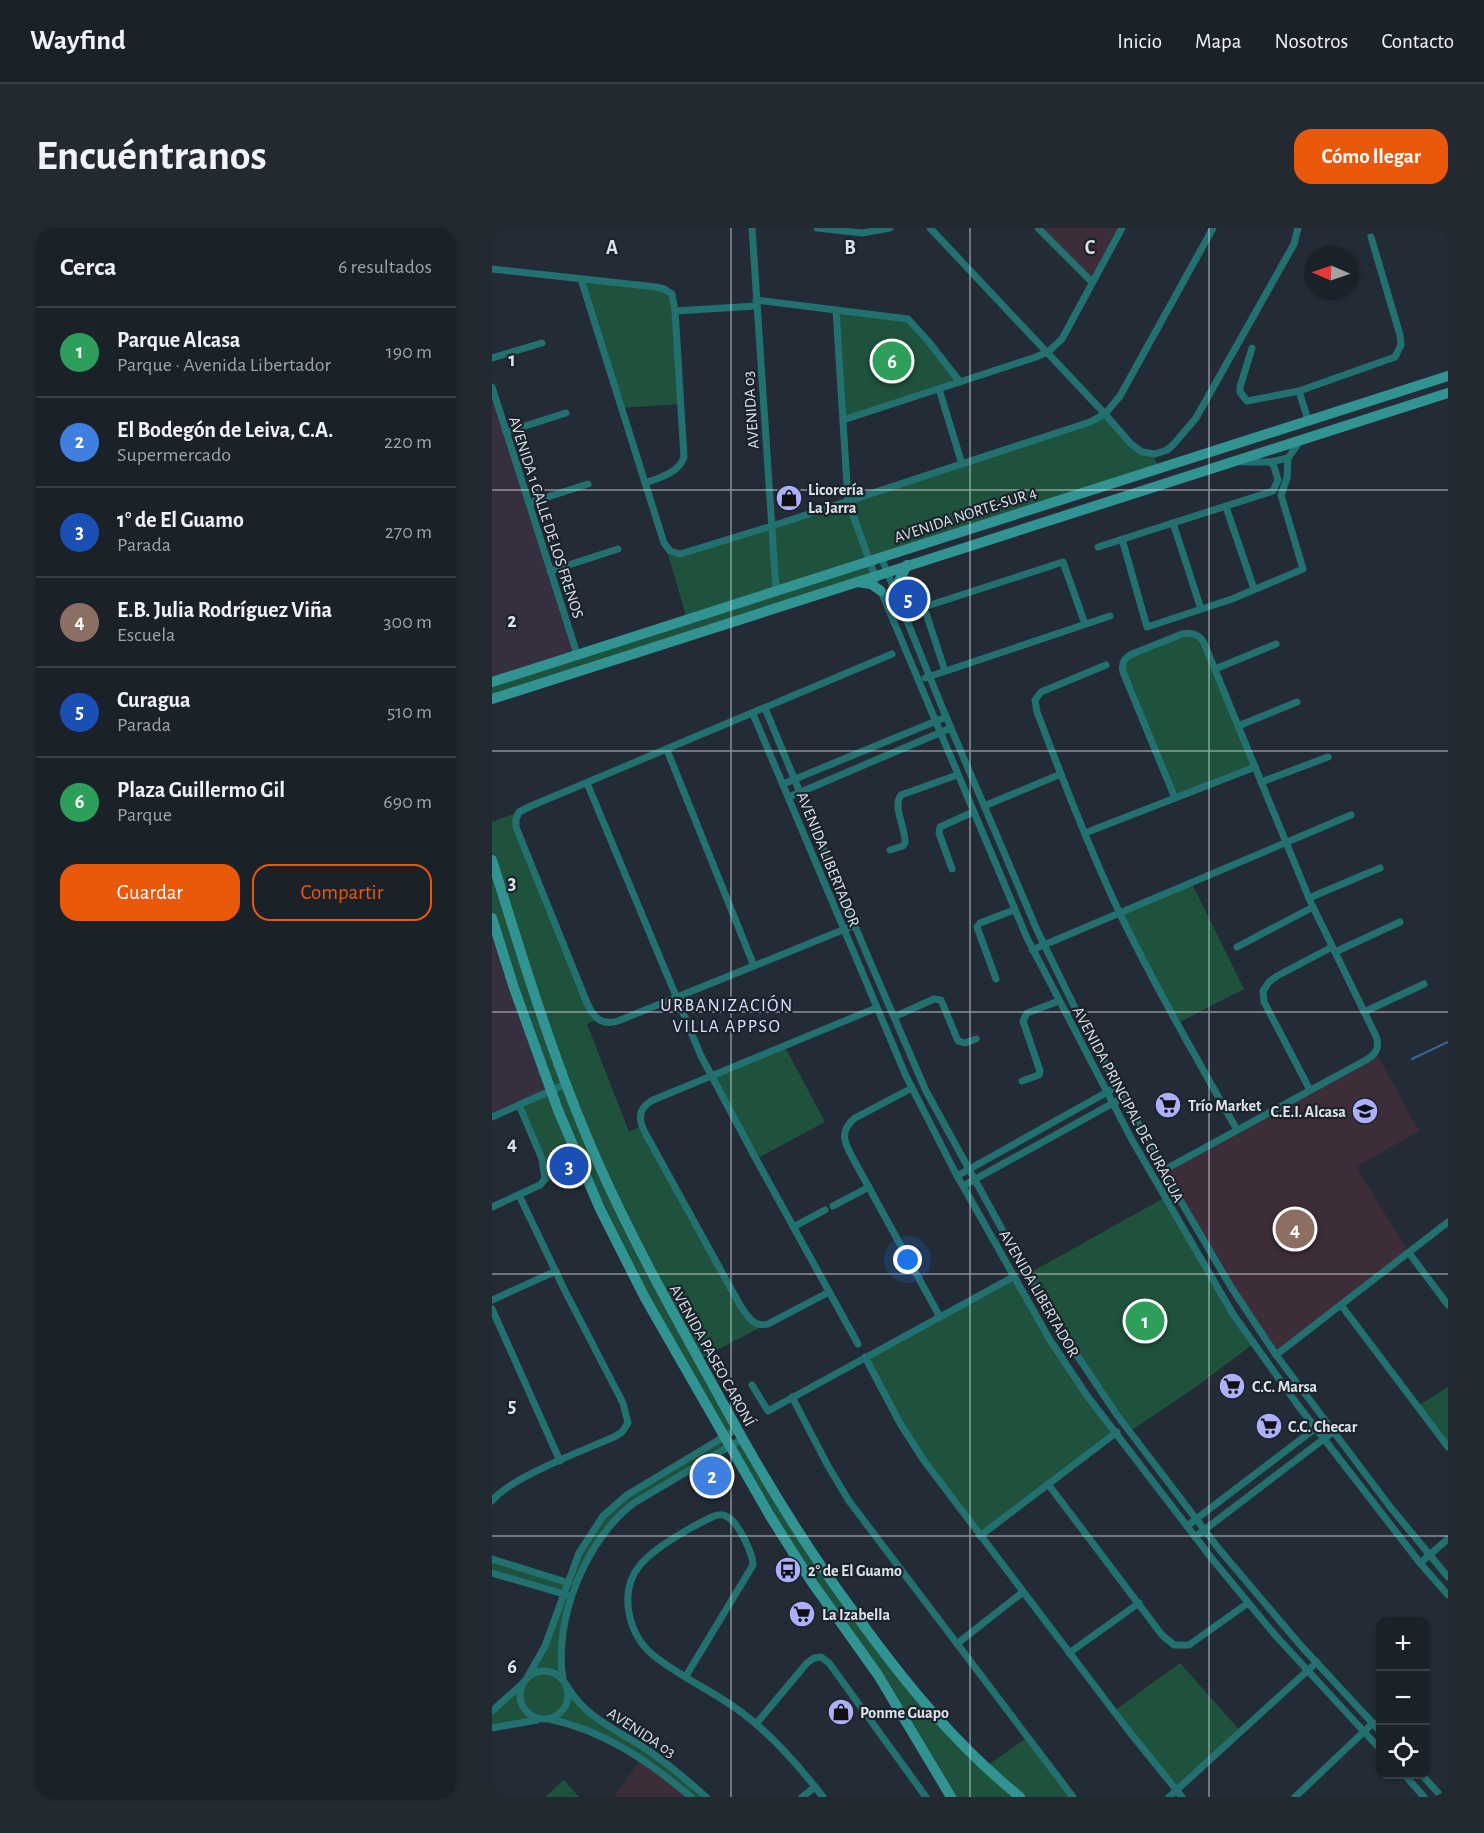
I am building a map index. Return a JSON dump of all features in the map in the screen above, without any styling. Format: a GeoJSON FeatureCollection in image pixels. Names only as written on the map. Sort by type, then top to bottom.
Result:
{"type":"FeatureCollection","features":[{"type":"Feature","properties":{"kind":"main road","name":"AVENIDA NORTE-SUR 4"},"geometry":{"type":"LineString","coordinates":[[492,682],[1448,376]]}},
{"type":"Feature","properties":{"kind":"main road","name":"AVENIDA NORTE-SUR 4"},"geometry":{"type":"LineString","coordinates":[[492,699],[1448,393]]}},
{"type":"Feature","properties":{"kind":"main road"},"geometry":{"type":"LineString","coordinates":[[896,594],[899,581],[907,565]]}},
{"type":"Feature","properties":{"kind":"main road"},"geometry":{"type":"LineString","coordinates":[[854,582],[871,584],[881,591]]}},
{"type":"Feature","properties":{"kind":"main road","name":"AVENIDA PASEO CARONÍ"},"geometry":{"type":"LineString","coordinates":[[492,860],[534,994],[566,1084],[602,1171],[648,1269],[739,1434],[808,1547],[901,1677],[946,1729],[1020,1797]]}},
{"type":"Feature","properties":{"kind":"main road","name":"AVENIDA PASEO CARONÍ"},"geometry":{"type":"LineString","coordinates":[[492,918],[550,1091],[586,1179],[630,1270],[666,1338],[797,1560],[886,1688],[951,1797]]}},
{"type":"Feature","properties":{"kind":"street","name":"AVENIDA 03"},"geometry":{"type":"LineString","coordinates":[[752,228],[776,590]]}},
{"type":"Feature","properties":{"kind":"street"},"geometry":{"type":"LineString","coordinates":[[820,228],[862,232],[890,228]]}},
{"type":"Feature","properties":{"kind":"street"},"geometry":{"type":"LineString","coordinates":[[930,228],[1048,352],[1131,444],[1151,454],[1167,450],[1196,418],[1294,244],[1298,228]]}},
{"type":"Feature","properties":{"kind":"street"},"geometry":{"type":"LineString","coordinates":[[1038,228],[1092,282]]}},
{"type":"Feature","properties":{"kind":"street"},"geometry":{"type":"LineString","coordinates":[[843,420],[1048,352],[1062,339],[1122,228]]}},
{"type":"Feature","properties":{"kind":"street"},"geometry":{"type":"LineString","coordinates":[[581,279],[664,543],[674,553],[686,553],[1090,422],[1105,414],[1120,396],[1213,228]]}},
{"type":"Feature","properties":{"kind":"street"},"geometry":{"type":"LineString","coordinates":[[1252,348],[1240,387],[1240,392],[1247,400],[1299,391],[1395,357],[1400,349],[1400,335],[1371,237]]}},
{"type":"Feature","properties":{"kind":"street"},"geometry":{"type":"LineString","coordinates":[[492,269],[664,289],[672,294],[684,457],[676,470],[645,483]]}},
{"type":"Feature","properties":{"kind":"street"},"geometry":{"type":"LineString","coordinates":[[675,311],[756,303],[908,319],[928,340],[960,382]]}},
{"type":"Feature","properties":{"kind":"street","name":"AVENIDA PRINCIPAL DE CURAGUA"},"geometry":{"type":"LineString","coordinates":[[836,310],[848,501],[868,561],[1032,950],[1113,1103],[1223,1298],[1265,1362],[1323,1439],[1420,1563],[1448,1595]]}},
{"type":"Feature","properties":{"kind":"street"},"geometry":{"type":"LineString","coordinates":[[492,358],[542,343]]}},
{"type":"Feature","properties":{"kind":"street","name":"AVENIDA 1 CALLE DE LOS FRENOS"},"geometry":{"type":"LineString","coordinates":[[492,387],[577,654]]}},
{"type":"Feature","properties":{"kind":"street"},"geometry":{"type":"LineString","coordinates":[[939,388],[962,464]]}},
{"type":"Feature","properties":{"kind":"street"},"geometry":{"type":"LineString","coordinates":[[1299,391],[1308,420]]}},
{"type":"Feature","properties":{"kind":"street"},"geometry":{"type":"LineString","coordinates":[[506,432],[566,413]]}},
{"type":"Feature","properties":{"kind":"street"},"geometry":{"type":"LineString","coordinates":[[1122,539],[1147,627],[1201,609],[1303,569],[1282,497],[1287,478],[1288,458],[1301,440]]}},
{"type":"Feature","properties":{"kind":"street"},"geometry":{"type":"LineString","coordinates":[[1151,454],[1160,467]]}},
{"type":"Feature","properties":{"kind":"street"},"geometry":{"type":"LineString","coordinates":[[1229,462],[1270,462],[1288,458]]}},
{"type":"Feature","properties":{"kind":"street"},"geometry":{"type":"LineString","coordinates":[[1098,547],[1270,493],[1275,489],[1278,480],[1274,466],[1270,462]]}},
{"type":"Feature","properties":{"kind":"street"},"geometry":{"type":"LineString","coordinates":[[1278,480],[1287,478]]}},
{"type":"Feature","properties":{"kind":"street"},"geometry":{"type":"LineString","coordinates":[[529,503],[588,484]]}},
{"type":"Feature","properties":{"kind":"street"},"geometry":{"type":"LineString","coordinates":[[1226,507],[1254,589]]}},
{"type":"Feature","properties":{"kind":"street"},"geometry":{"type":"LineString","coordinates":[[1173,523],[1201,609]]}},
{"type":"Feature","properties":{"kind":"street"},"geometry":{"type":"LineString","coordinates":[[550,571],[618,549]]}},
{"type":"Feature","properties":{"kind":"street","name":"AVENIDA PRINCIPAL DE CURAGUA"},"geometry":{"type":"LineString","coordinates":[[881,557],[946,717],[1044,945],[1164,1170],[1231,1287],[1276,1356],[1429,1556],[1448,1577]]}},
{"type":"Feature","properties":{"kind":"street"},"geometry":{"type":"LineString","coordinates":[[945,671],[924,608],[1063,562],[1085,624]]}},
{"type":"Feature","properties":{"kind":"street"},"geometry":{"type":"LineString","coordinates":[[918,680],[1110,616]]}},
{"type":"Feature","properties":{"kind":"street"},"geometry":{"type":"LineString","coordinates":[[1164,1170],[1373,1056],[1378,1045],[1365,1012],[1309,898],[1202,639],[1190,633],[1132,654],[1123,662],[1123,672],[1174,798]]}},
{"type":"Feature","properties":{"kind":"street"},"geometry":{"type":"LineString","coordinates":[[1215,669],[1276,644]]}},
{"type":"Feature","properties":{"kind":"street"},"geometry":{"type":"LineString","coordinates":[[855,925],[612,1023],[598,1019],[587,1003],[516,823],[517,815],[522,810],[892,654]]}},
{"type":"Feature","properties":{"kind":"street"},"geometry":{"type":"LineString","coordinates":[[1106,664],[1039,694],[1035,700],[1037,712],[1119,912],[1149,972],[1236,1130]]}},
{"type":"Feature","properties":{"kind":"street"},"geometry":{"type":"LineString","coordinates":[[1238,726],[1298,702]]}},
{"type":"Feature","properties":{"kind":"street","name":"AVENIDA LIBERTADOR"},"geometry":{"type":"LineString","coordinates":[[765,708],[926,1091],[1056,1327],[1125,1426],[1236,1570],[1376,1726]]}},
{"type":"Feature","properties":{"kind":"street","name":"AVENIDA LIBERTADOR"},"geometry":{"type":"LineString","coordinates":[[753,714],[876,1008],[912,1088],[957,1176],[1061,1357],[1116,1434],[1248,1603],[1376,1745]]}},
{"type":"Feature","properties":{"kind":"street"},"geometry":{"type":"LineString","coordinates":[[783,784],[946,717]]}},
{"type":"Feature","properties":{"kind":"street"},"geometry":{"type":"LineString","coordinates":[[789,797],[951,728]]}},
{"type":"Feature","properties":{"kind":"street"},"geometry":{"type":"LineString","coordinates":[[667,750],[754,966]]}},
{"type":"Feature","properties":{"kind":"street"},"geometry":{"type":"LineString","coordinates":[[1261,783],[1328,757]]}},
{"type":"Feature","properties":{"kind":"street"},"geometry":{"type":"LineString","coordinates":[[1085,833],[1255,766]]}},
{"type":"Feature","properties":{"kind":"street"},"geometry":{"type":"LineString","coordinates":[[984,806],[1061,774]]}},
{"type":"Feature","properties":{"kind":"street"},"geometry":{"type":"LineString","coordinates":[[890,850],[903,846],[905,843],[904,825],[897,808],[901,795],[957,776]]}},
{"type":"Feature","properties":{"kind":"street"},"geometry":{"type":"LineString","coordinates":[[587,783],[711,1075],[858,1344]]}},
{"type":"Feature","properties":{"kind":"street"},"geometry":{"type":"LineString","coordinates":[[952,869],[939,832],[940,827],[972,812]]}},
{"type":"Feature","properties":{"kind":"street"},"geometry":{"type":"LineString","coordinates":[[1032,950],[1351,815]]}},
{"type":"Feature","properties":{"kind":"street"},"geometry":{"type":"LineString","coordinates":[[1309,898],[1380,868]]}},
{"type":"Feature","properties":{"kind":"street"},"geometry":{"type":"LineString","coordinates":[[1238,947],[1313,907]]}},
{"type":"Feature","properties":{"kind":"street"},"geometry":{"type":"LineString","coordinates":[[996,979],[977,927],[980,923],[1014,910]]}},
{"type":"Feature","properties":{"kind":"street"},"geometry":{"type":"LineString","coordinates":[[1310,1090],[1264,1002],[1263,991],[1276,976],[1400,922]]}},
{"type":"Feature","properties":{"kind":"street"},"geometry":{"type":"LineString","coordinates":[[1365,1012],[1424,984]]}},
{"type":"Feature","properties":{"kind":"street"},"geometry":{"type":"LineString","coordinates":[[894,1017],[934,999],[941,1000],[958,1041],[965,1043],[976,1039]]}},
{"type":"Feature","properties":{"kind":"street"},"geometry":{"type":"LineString","coordinates":[[1022,1081],[1039,1076],[1040,1071],[1023,1021],[1027,1014],[1059,1001]]}},
{"type":"Feature","properties":{"kind":"street"},"geometry":{"type":"LineString","coordinates":[[830,1293],[768,1324],[761,1326],[755,1323],[740,1305],[642,1126],[641,1113],[643,1106],[653,1100],[876,1008]]}},
{"type":"Feature","properties":{"kind":"street"},"geometry":{"type":"LineString","coordinates":[[492,1117],[566,1084]]}},
{"type":"Feature","properties":{"kind":"street"},"geometry":{"type":"LineString","coordinates":[[957,1176],[1118,1086]]}},
{"type":"Feature","properties":{"kind":"street"},"geometry":{"type":"LineString","coordinates":[[912,1088],[855,1118],[845,1129],[844,1137],[868,1187],[940,1317]]}},
{"type":"Feature","properties":{"kind":"street"},"geometry":{"type":"LineString","coordinates":[[963,1186],[1124,1097]]}},
{"type":"Feature","properties":{"kind":"street"},"geometry":{"type":"LineString","coordinates":[[492,1207],[543,1182],[545,1174],[539,1149],[519,1105]]}},
{"type":"Feature","properties":{"kind":"street"},"geometry":{"type":"LineString","coordinates":[[833,1206],[868,1187]]}},
{"type":"Feature","properties":{"kind":"street"},"geometry":{"type":"LineString","coordinates":[[492,1501],[505,1488],[622,1432],[626,1428],[628,1419],[619,1396],[519,1195]]}},
{"type":"Feature","properties":{"kind":"street"},"geometry":{"type":"LineString","coordinates":[[793,1227],[825,1209]]}},
{"type":"Feature","properties":{"kind":"street"},"geometry":{"type":"LineString","coordinates":[[1276,1356],[1448,1222]]}},
{"type":"Feature","properties":{"kind":"street"},"geometry":{"type":"LineString","coordinates":[[1409,1253],[1448,1305]]}},
{"type":"Feature","properties":{"kind":"street"},"geometry":{"type":"LineString","coordinates":[[492,1300],[556,1271]]}},
{"type":"Feature","properties":{"kind":"street"},"geometry":{"type":"LineString","coordinates":[[752,1385],[768,1411],[1013,1277]]}},
{"type":"Feature","properties":{"kind":"street"},"geometry":{"type":"LineString","coordinates":[[1341,1305],[1448,1447]]}},
{"type":"Feature","properties":{"kind":"street"},"geometry":{"type":"LineString","coordinates":[[492,1309],[560,1461]]}},
{"type":"Feature","properties":{"kind":"street"},"geometry":{"type":"LineString","coordinates":[[865,1357],[914,1447],[1069,1653],[1179,1794]]}},
{"type":"Feature","properties":{"kind":"street"},"geometry":{"type":"LineString","coordinates":[[792,1397],[849,1501],[1073,1797]]}},
{"type":"Feature","properties":{"kind":"street"},"geometry":{"type":"LineString","coordinates":[[1187,1526],[1324,1421]]}},
{"type":"Feature","properties":{"kind":"street"},"geometry":{"type":"LineString","coordinates":[[980,1536],[1125,1426]]}},
{"type":"Feature","properties":{"kind":"street"},"geometry":{"type":"LineString","coordinates":[[1195,1537],[1333,1432]]}},
{"type":"Feature","properties":{"kind":"street"},"geometry":{"type":"LineString","coordinates":[[541,1720],[533,1717],[522,1705],[520,1689],[545,1646],[587,1538],[603,1516],[615,1505],[739,1434]]}},
{"type":"Feature","properties":{"kind":"street"},"geometry":{"type":"LineString","coordinates":[[492,1728],[549,1719],[557,1716],[568,1703],[563,1640],[573,1597],[594,1546],[618,1516],[644,1496],[739,1434]]}},
{"type":"Feature","properties":{"kind":"street"},"geometry":{"type":"LineString","coordinates":[[1048,1485],[1167,1640],[1174,1645],[1183,1646],[1192,1643],[1248,1603]]}},
{"type":"Feature","properties":{"kind":"street"},"geometry":{"type":"LineString","coordinates":[[686,1676],[753,1565],[751,1553],[732,1520],[726,1516],[713,1517],[652,1554],[639,1565],[630,1588],[630,1618],[635,1633],[654,1655],[686,1676],[729,1703],[756,1724],[794,1761],[823,1797]]}},
{"type":"Feature","properties":{"kind":"street"},"geometry":{"type":"LineString","coordinates":[[1420,1563],[1448,1539]]}},
{"type":"Feature","properties":{"kind":"street"},"geometry":{"type":"LineString","coordinates":[[492,1559],[578,1585]]}},
{"type":"Feature","properties":{"kind":"street"},"geometry":{"type":"LineString","coordinates":[[492,1573],[573,1597]]}},
{"type":"Feature","properties":{"kind":"street"},"geometry":{"type":"LineString","coordinates":[[958,1643],[1023,1592]]}},
{"type":"Feature","properties":{"kind":"street"},"geometry":{"type":"LineString","coordinates":[[1069,1653],[1138,1603]]}},
{"type":"Feature","properties":{"kind":"street"},"geometry":{"type":"LineString","coordinates":[[756,1724],[807,1663],[814,1658],[821,1657],[829,1664],[926,1797]]}},
{"type":"Feature","properties":{"kind":"street"},"geometry":{"type":"LineString","coordinates":[[1169,1797],[1179,1794],[1317,1662]]}},
{"type":"Feature","properties":{"kind":"street"},"geometry":{"type":"LineString","coordinates":[[492,1712],[535,1672],[550,1671],[565,1683]]}},
{"type":"Feature","properties":{"kind":"street","name":"AVENIDA 03"},"geometry":{"type":"LineString","coordinates":[[565,1683],[574,1698],[588,1712],[661,1759],[706,1797]]}},
{"type":"Feature","properties":{"kind":"street","name":"AVENIDA 03"},"geometry":{"type":"LineString","coordinates":[[549,1719],[590,1731],[609,1740],[663,1773],[691,1797]]}},
{"type":"Feature","properties":{"kind":"street"},"geometry":{"type":"LineString","coordinates":[[1296,1797],[1374,1723]]}},
{"type":"Feature","properties":{"kind":"street"},"geometry":{"type":"LineString","coordinates":[[1408,1779],[1424,1797]]}},
{"type":"Feature","properties":{"kind":"street"},"geometry":{"type":"LineString","coordinates":[[1426,1779],[1442,1797]]}},
{"type":"Feature","properties":{"kind":"street"},"geometry":{"type":"LineString","coordinates":[[802,1797],[815,1787]]}},
{"type":"Feature","properties":{"kind":"shaded area"},"geometry":{"type":"Polygon","coordinates":[[[1038,228],[1122,228],[1092,282],[1038,228]]]}},
{"type":"Feature","properties":{"kind":"shaded area"},"geometry":{"type":"Polygon","coordinates":[[[492,387],[577,654],[492,682],[492,387]]]}},
{"type":"Feature","properties":{"kind":"shaded area"},"geometry":{"type":"Polygon","coordinates":[[[492,918],[550,1091],[492,1117],[492,918]]]}},
{"type":"Feature","properties":{"kind":"shaded area"},"geometry":{"type":"Polygon","coordinates":[[[1376,1053],[1419,1131],[1356,1167],[1409,1253],[1276,1355],[1164,1170],[1376,1053]]]}},
{"type":"Feature","properties":{"kind":"shaded area"},"geometry":{"type":"Polygon","coordinates":[[[641,1759],[691,1797],[614,1797],[641,1759]]]}},
{"type":"Feature","properties":{"kind":"green space"},"geometry":{"type":"Polygon","coordinates":[[[581,279],[656,287],[673,299],[682,404],[620,408],[581,279]]]}},
{"type":"Feature","properties":{"kind":"green space"},"geometry":{"type":"Polygon","coordinates":[[[836,310],[903,317],[960,382],[843,420],[836,310]]]}},
{"type":"Feature","properties":{"kind":"green space"},"geometry":{"type":"Polygon","coordinates":[[[1105,414],[1131,444],[1151,454],[1160,467],[869,561],[874,575],[492,699],[492,682],[687,619],[666,548],[680,554],[1105,414]]]}},
{"type":"Feature","properties":{"kind":"green space"},"geometry":{"type":"Polygon","coordinates":[[[1182,634],[1199,637],[1255,767],[1175,798],[1123,672],[1125,659],[1182,634]]]}},
{"type":"Feature","properties":{"kind":"green space"},"geometry":{"type":"Polygon","coordinates":[[[519,812],[516,819],[534,873],[598,1019],[587,1024],[629,1132],[642,1126],[745,1313],[765,1325],[698,1360],[737,1429],[724,1436],[729,1446],[657,1488],[604,1531],[578,1585],[568,1582],[574,1565],[615,1505],[723,1436],[581,1168],[540,1185],[545,1174],[519,1105],[550,1091],[492,918],[492,822],[519,812]]]}},
{"type":"Feature","properties":{"kind":"green space"},"geometry":{"type":"Polygon","coordinates":[[[1191,882],[1244,989],[1178,1023],[1119,912],[1191,882]]]}},
{"type":"Feature","properties":{"kind":"green space"},"geometry":{"type":"Polygon","coordinates":[[[784,1045],[825,1122],[756,1159],[711,1075],[784,1045]]]}},
{"type":"Feature","properties":{"kind":"green space"},"geometry":{"type":"Polygon","coordinates":[[[1164,1198],[1253,1344],[1193,1389],[1129,1432],[1026,1275],[1164,1198]]]}},
{"type":"Feature","properties":{"kind":"green space"},"geometry":{"type":"Polygon","coordinates":[[[1013,1277],[1050,1340],[1116,1434],[980,1536],[925,1462],[865,1357],[1013,1277]]]}},
{"type":"Feature","properties":{"kind":"green space"},"geometry":{"type":"Polygon","coordinates":[[[1448,1387],[1448,1447],[1418,1406],[1448,1387]]]}},
{"type":"Feature","properties":{"kind":"green space"},"geometry":{"type":"Polygon","coordinates":[[[742,1439],[868,1633],[985,1767],[1028,1737],[1073,1797],[951,1797],[729,1446],[742,1439]]]}},
{"type":"Feature","properties":{"kind":"green space"},"geometry":{"type":"Polygon","coordinates":[[[492,1559],[568,1582],[564,1594],[573,1597],[565,1629],[563,1679],[574,1698],[706,1797],[691,1797],[663,1773],[602,1737],[549,1719],[524,1721],[492,1728],[492,1711],[513,1694],[528,1676],[564,1595],[492,1573],[492,1559]]]}},
{"type":"Feature","properties":{"kind":"green space"},"geometry":{"type":"Polygon","coordinates":[[[1180,1663],[1241,1732],[1176,1791],[1114,1711],[1180,1663]]]}},
{"type":"Feature","properties":{"kind":"green space"},"geometry":{"type":"Polygon","coordinates":[[[564,1780],[579,1797],[545,1797],[564,1780]]]}},
{"type":"Feature","properties":{"kind":"waterway"},"geometry":{"type":"LineString","coordinates":[[1412,1059],[1448,1042]]}},
{"type":"Feature","properties":{"kind":"place","name":"Plaza Guillermo Gil"},"geometry":{"type":"Point","coordinates":[892,361]}},
{"type":"Feature","properties":{"kind":"place","name":"Licorería La Jarra"},"geometry":{"type":"Point","coordinates":[789,498]}},
{"type":"Feature","properties":{"kind":"place","name":"Curagua"},"geometry":{"type":"Point","coordinates":[908,599]}},
{"type":"Feature","properties":{"kind":"place","name":"Trío Market"},"geometry":{"type":"Point","coordinates":[1168,1105]}},
{"type":"Feature","properties":{"kind":"place","name":"C.E.I. Alcasa"},"geometry":{"type":"Point","coordinates":[1365,1111]}},
{"type":"Feature","properties":{"kind":"place","name":"1° de El Guamo"},"geometry":{"type":"Point","coordinates":[569,1166]}},
{"type":"Feature","properties":{"kind":"place","name":"E.B. Julia Rodríguez Viña"},"geometry":{"type":"Point","coordinates":[1295,1229]}},
{"type":"Feature","properties":{"kind":"place","name":"Parque Alcasa"},"geometry":{"type":"Point","coordinates":[1145,1321]}},
{"type":"Feature","properties":{"kind":"place","name":"C.C. Marsa"},"geometry":{"type":"Point","coordinates":[1232,1386]}},
{"type":"Feature","properties":{"kind":"place","name":"C.C. Checar"},"geometry":{"type":"Point","coordinates":[1269,1426]}},
{"type":"Feature","properties":{"kind":"place","name":"El Bodegón de Leiva, C.A."},"geometry":{"type":"Point","coordinates":[712,1476]}},
{"type":"Feature","properties":{"kind":"place","name":"2° de El Guamo"},"geometry":{"type":"Point","coordinates":[788,1570]}},
{"type":"Feature","properties":{"kind":"place","name":"La Izabella"},"geometry":{"type":"Point","coordinates":[802,1614]}},
{"type":"Feature","properties":{"kind":"place","name":"Ponme Guapo"},"geometry":{"type":"Point","coordinates":[841,1712]}},
{"type":"Feature","properties":{"kind":"district","name":"URBANIZACIÓN VILLA APPSO"},"geometry":{"type":"Point","coordinates":[727,1015]}}]}
